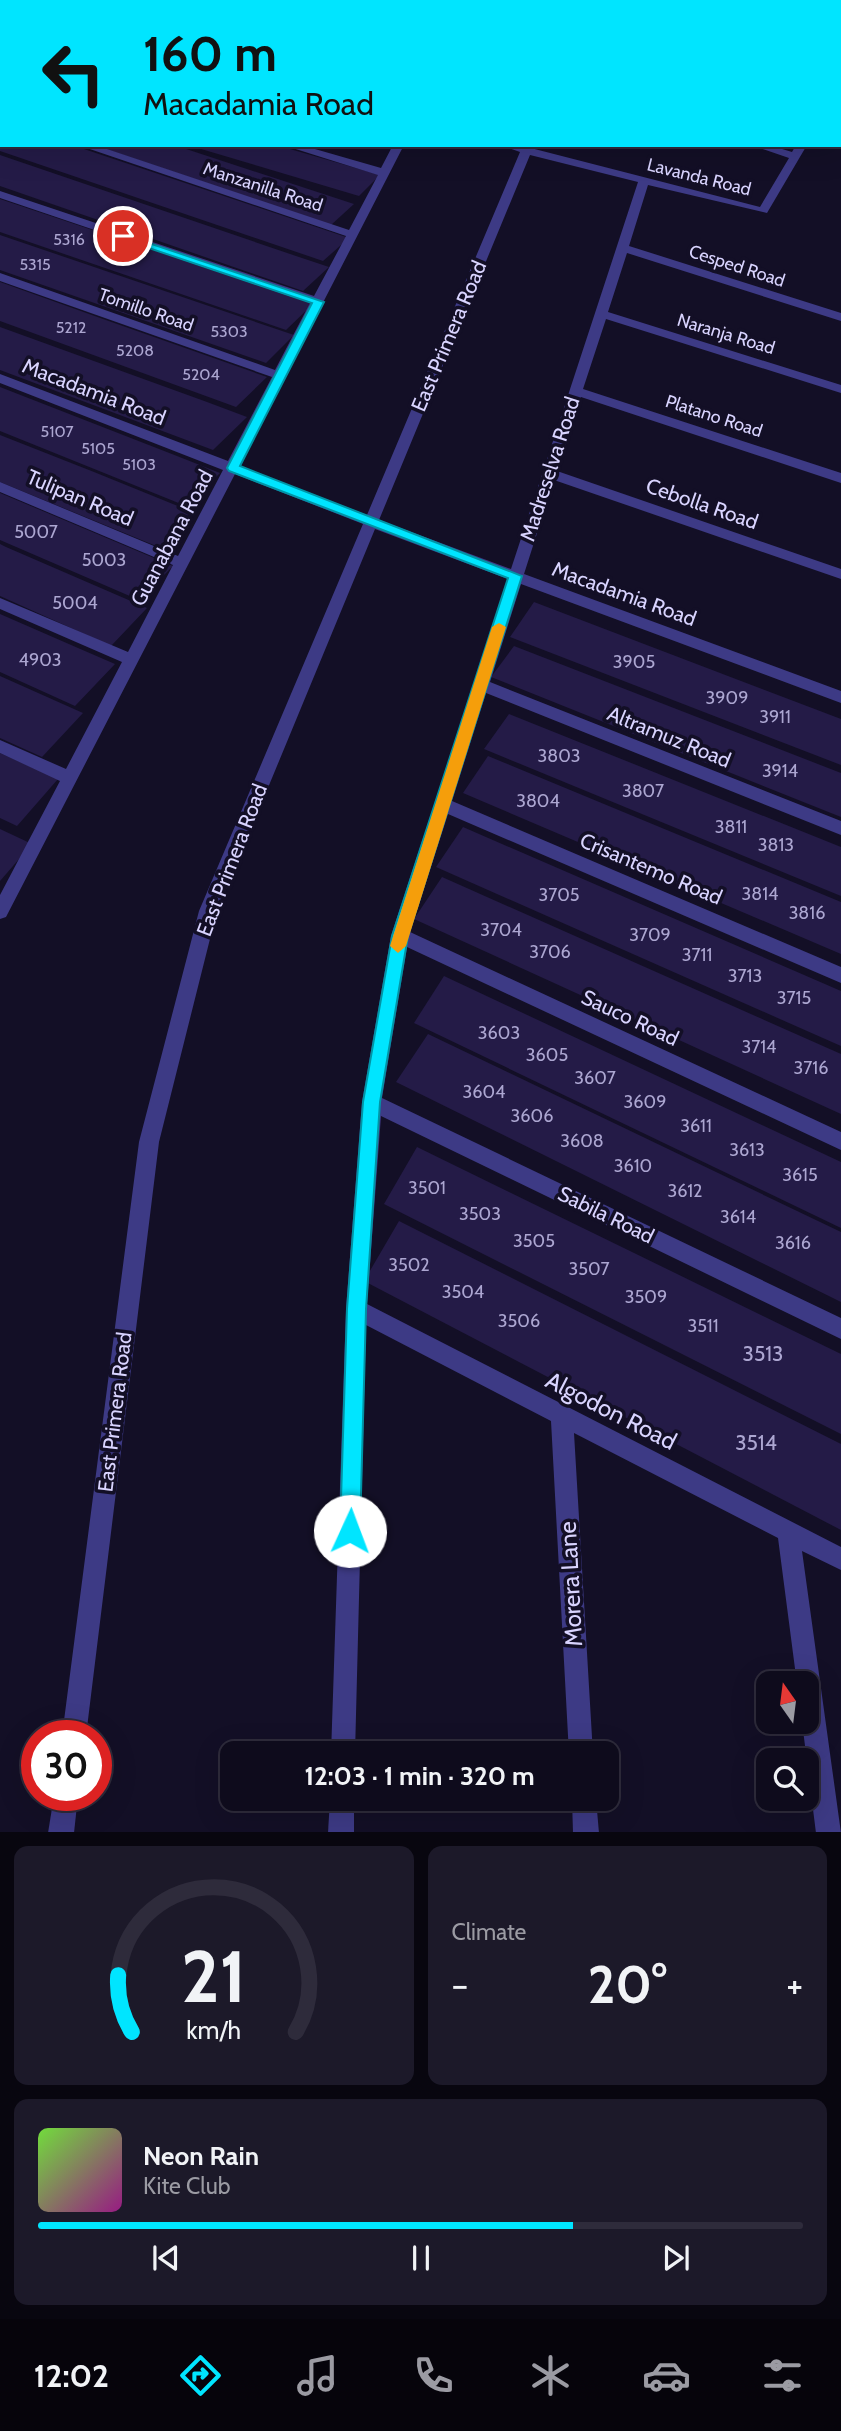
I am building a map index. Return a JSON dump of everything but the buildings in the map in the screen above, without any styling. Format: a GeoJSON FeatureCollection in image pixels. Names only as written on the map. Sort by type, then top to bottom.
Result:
{"type":"FeatureCollection","features":[{"type":"Feature","properties":{"kind":"street","name":"Manzanilla Road"},"geometry":{"type":"LineString","coordinates":[[89,147],[353,235]]}},
{"type":"Feature","properties":{"kind":"street"},"geometry":{"type":"LineString","coordinates":[[295,147],[385,173]]}},
{"type":"Feature","properties":{"kind":"street","name":"Guanabana Road"},"geometry":{"type":"LineString","coordinates":[[0,910],[183,564],[398,147]]}},
{"type":"Feature","properties":{"kind":"street","name":"Lavanda Road"},"geometry":{"type":"LineString","coordinates":[[511,147],[763,211],[799,151]]}},
{"type":"Feature","properties":{"kind":"street"},"geometry":{"type":"LineString","coordinates":[[770,147],[799,151]]}},
{"type":"Feature","properties":{"kind":"street","name":"East Primera Road"},"geometry":{"type":"LineString","coordinates":[[76,1720],[149,1142],[208,911],[526,152]]}},
{"type":"Feature","properties":{"kind":"street","name":"Madreselva Road"},"geometry":{"type":"LineString","coordinates":[[344,1741],[356,1309],[372,1102],[400,936],[644,181]]}},
{"type":"Feature","properties":{"kind":"street"},"geometry":{"type":"LineString","coordinates":[[0,194],[319,302]]}},
{"type":"Feature","properties":{"kind":"street","name":"Cesped Road"},"geometry":{"type":"LineString","coordinates":[[622,248],[841,317]]}},
{"type":"Feature","properties":{"kind":"street","name":"Tomillo Road"},"geometry":{"type":"LineString","coordinates":[[0,277],[280,376]]}},
{"type":"Feature","properties":{"kind":"street","name":"Naranja Road"},"geometry":{"type":"LineString","coordinates":[[601,314],[841,389]]}},
{"type":"Feature","properties":{"kind":"street","name":"Macadamia Road"},"geometry":{"type":"LineString","coordinates":[[0,378],[370,522],[841,697]]}},
{"type":"Feature","properties":{"kind":"street","name":"Platano Road"},"geometry":{"type":"LineString","coordinates":[[576,391],[841,478]]}},
{"type":"Feature","properties":{"kind":"street","name":"Cebolla Road"},"geometry":{"type":"LineString","coordinates":[[549,473],[841,575]]}},
{"type":"Feature","properties":{"kind":"street","name":"Tulipan Road"},"geometry":{"type":"LineString","coordinates":[[0,487],[183,564]]}},
{"type":"Feature","properties":{"kind":"street"},"geometry":{"type":"LineString","coordinates":[[0,603],[132,660]]}},
{"type":"Feature","properties":{"kind":"street","name":"Altramuz Road"},"geometry":{"type":"LineString","coordinates":[[481,685],[841,828]]}},
{"type":"Feature","properties":{"kind":"street"},"geometry":{"type":"LineString","coordinates":[[0,746],[70,778]]}},
{"type":"Feature","properties":{"kind":"street","name":"Crisantemo Road"},"geometry":{"type":"LineString","coordinates":[[442,804],[841,975]]}},
{"type":"Feature","properties":{"kind":"street","name":"Sauco Road"},"geometry":{"type":"LineString","coordinates":[[400,936],[841,1140]]}},
{"type":"Feature","properties":{"kind":"street","name":"Sabila Road"},"geometry":{"type":"LineString","coordinates":[[372,1102],[841,1329]]}},
{"type":"Feature","properties":{"kind":"street","name":"Algodon Road"},"geometry":{"type":"LineString","coordinates":[[356,1309],[841,1559]]}},
{"type":"Feature","properties":{"kind":"street","name":"Morera Lane"},"geometry":{"type":"LineString","coordinates":[[562,1415],[580,1741]]}},
{"type":"Feature","properties":{"kind":"street"},"geometry":{"type":"LineString","coordinates":[[788,1532],[829,1832]]}},
{"type":"Feature","properties":{"kind":"street"},"geometry":{"type":"LineString","coordinates":[[61,1832],[64,1811]]}},
{"type":"Feature","properties":{"kind":"street"},"geometry":{"type":"LineString","coordinates":[[341,1832],[342,1811]]}},
{"type":"Feature","properties":{"kind":"street"},"geometry":{"type":"LineString","coordinates":[[585,1811],[586,1832]]}},
{"type":"Feature","properties":{"kind":"slow traffic"},"geometry":{"type":"LineString","coordinates":[[398,946],[499,627]]}},
{"type":"Feature","properties":{"kind":"route"},"geometry":{"type":"LineString","coordinates":[[123,236],[319,302],[233,468],[515,576],[400,936],[372,1102],[356,1309],[350,1531]]}}]}
